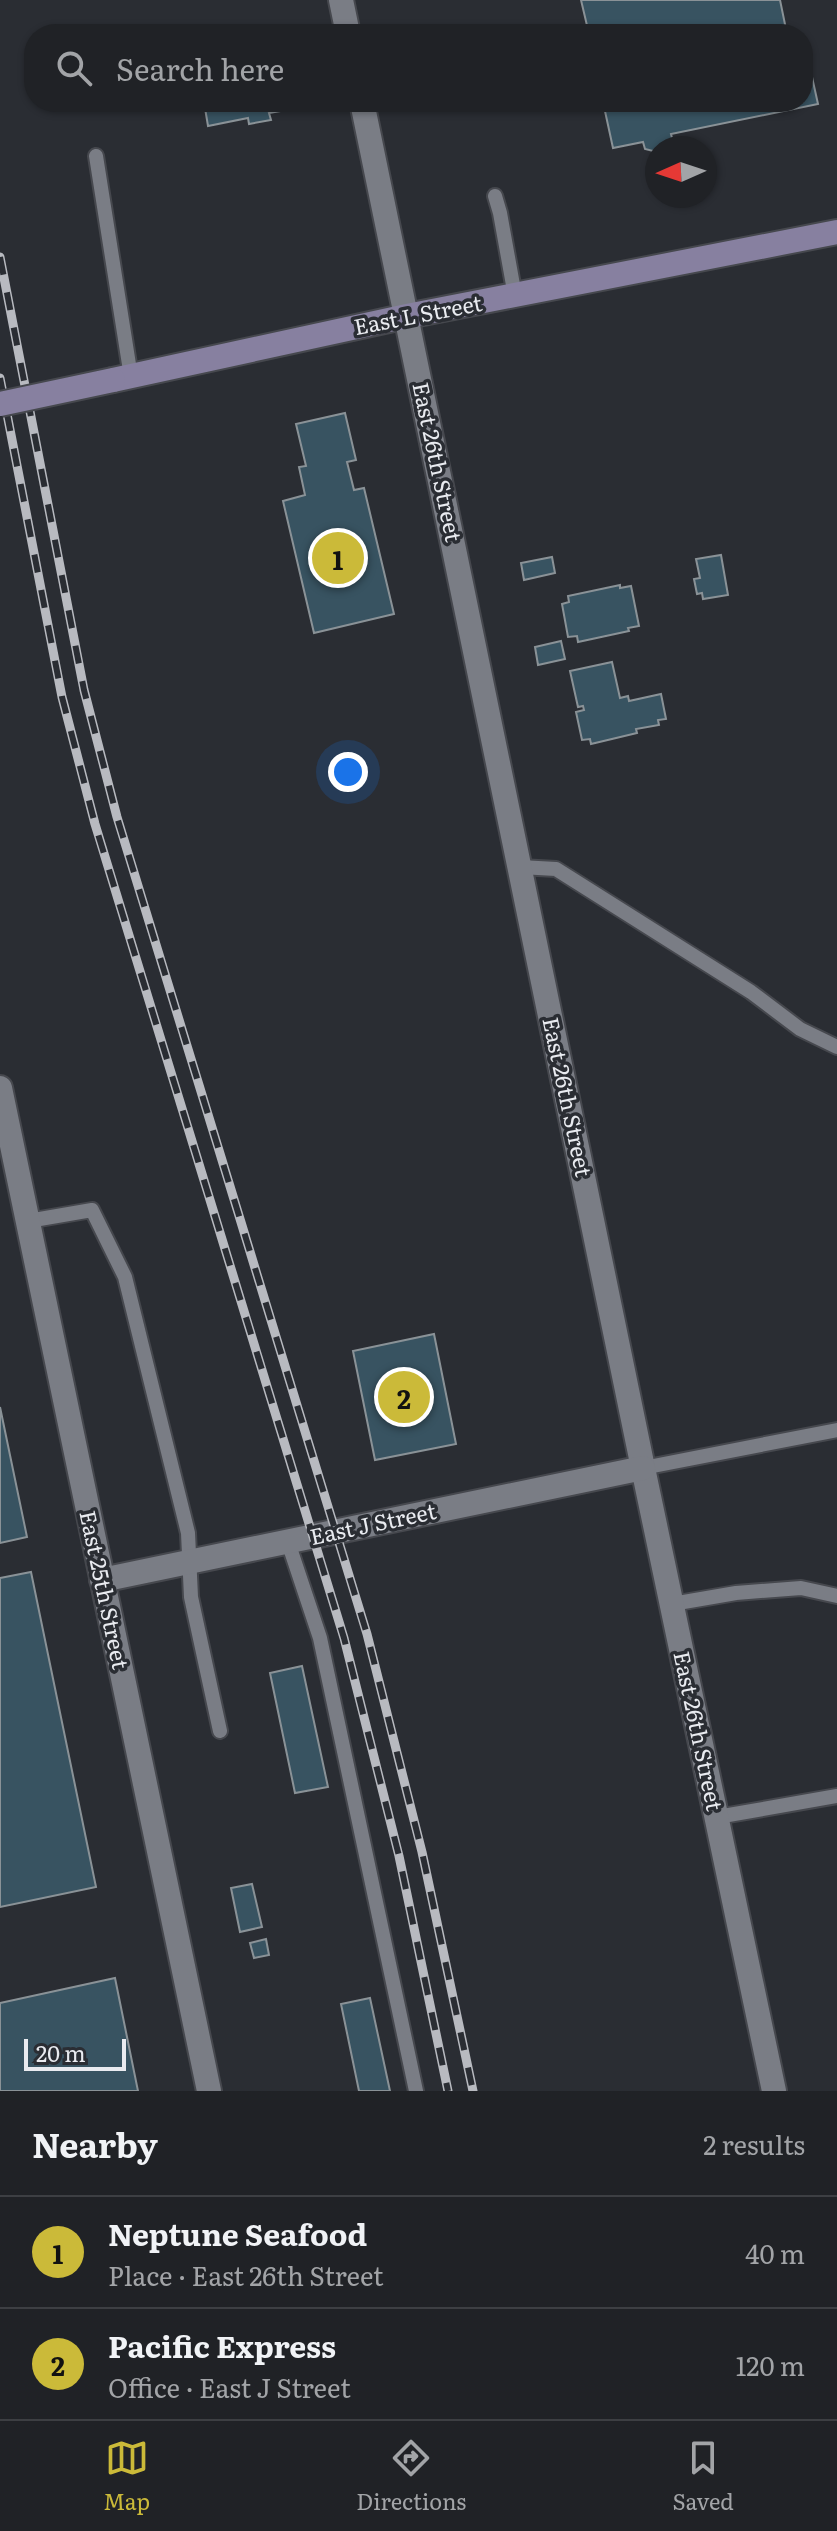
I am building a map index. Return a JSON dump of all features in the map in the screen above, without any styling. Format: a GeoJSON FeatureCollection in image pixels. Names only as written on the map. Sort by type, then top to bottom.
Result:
{"type":"FeatureCollection","features":[{"type":"Feature","properties":{"kind":"street"},"geometry":{"type":"LineString","coordinates":[[341,0],[346,24]]}},
{"type":"Feature","properties":{"kind":"street","name":"East 26th Street"},"geometry":{"type":"LineString","coordinates":[[364,112],[774,2091]]}},
{"type":"Feature","properties":{"kind":"street","name":"East L Street"},"geometry":{"type":"LineString","coordinates":[[0,404],[407,316],[837,232]]}},
{"type":"Feature","properties":{"kind":"street","name":"East 25th Street"},"geometry":{"type":"LineString","coordinates":[[0,1088],[209,2091]]}},
{"type":"Feature","properties":{"kind":"street","name":"East J Street"},"geometry":{"type":"LineString","coordinates":[[102,1580],[643,1468]]}},
{"type":"Feature","properties":{"kind":"lane"},"geometry":{"type":"LineString","coordinates":[[96,156],[122,379]]}},
{"type":"Feature","properties":{"kind":"lane"},"geometry":{"type":"LineString","coordinates":[[495,196],[515,296]]}},
{"type":"Feature","properties":{"kind":"lane"},"geometry":{"type":"LineString","coordinates":[[520,867],[556,869],[751,992],[800,1029],[837,1047]]}},
{"type":"Feature","properties":{"kind":"lane"},"geometry":{"type":"LineString","coordinates":[[28,1221],[92,1210],[125,1277],[188,1533],[196,1628],[220,1731]]}},
{"type":"Feature","properties":{"kind":"lane"},"geometry":{"type":"LineString","coordinates":[[643,1468],[837,1430]]}},
{"type":"Feature","properties":{"kind":"lane"},"geometry":{"type":"LineString","coordinates":[[288,1542],[320,1638],[416,2091]]}},
{"type":"Feature","properties":{"kind":"lane"},"geometry":{"type":"LineString","coordinates":[[672,1604],[736,1593],[801,1588],[837,1596]]}},
{"type":"Feature","properties":{"kind":"lane"},"geometry":{"type":"LineString","coordinates":[[717,1817],[837,1796]]}},
{"type":"Feature","properties":{"kind":"building"},"geometry":{"type":"Polygon","coordinates":[[[581,0],[780,0],[785,24],[587,24],[581,0]]]}},
{"type":"Feature","properties":{"kind":"building"},"geometry":{"type":"Polygon","coordinates":[[[813,82],[818,104],[813,105],[813,82]]]}},
{"type":"Feature","properties":{"kind":"building"},"geometry":{"type":"Polygon","coordinates":[[[206,112],[275,112],[269,113],[271,120],[249,124],[248,118],[208,126],[206,112]]]}},
{"type":"Feature","properties":{"kind":"building"},"geometry":{"type":"Polygon","coordinates":[[[605,112],[779,112],[672,136],[645,136],[645,149],[643,142],[613,148],[605,112]]]}},
{"type":"Feature","properties":{"kind":"building"},"geometry":{"type":"Polygon","coordinates":[[[345,413],[356,460],[347,462],[354,490],[364,488],[394,614],[314,633],[283,501],[305,495],[299,467],[306,466],[296,424],[345,413]]]}},
{"type":"Feature","properties":{"kind":"building"},"geometry":{"type":"Polygon","coordinates":[[[721,555],[728,595],[703,599],[702,593],[697,594],[694,579],[700,578],[696,559],[721,555]]]}},
{"type":"Feature","properties":{"kind":"building"},"geometry":{"type":"Polygon","coordinates":[[[552,557],[555,573],[524,580],[521,563],[552,557]]]}},
{"type":"Feature","properties":{"kind":"building"},"geometry":{"type":"Polygon","coordinates":[[[620,585],[620,588],[631,586],[639,626],[578,642],[577,636],[568,637],[562,604],[569,602],[568,596],[620,585]]]}},
{"type":"Feature","properties":{"kind":"building"},"geometry":{"type":"Polygon","coordinates":[[[561,641],[565,659],[538,665],[535,647],[561,641]]]}},
{"type":"Feature","properties":{"kind":"building"},"geometry":{"type":"Polygon","coordinates":[[[612,662],[620,698],[628,696],[629,701],[661,694],[666,719],[658,720],[659,725],[636,729],[637,733],[591,744],[590,739],[582,740],[576,712],[584,710],[583,706],[578,707],[570,671],[612,662]]]}},
{"type":"Feature","properties":{"kind":"building"},"geometry":{"type":"Polygon","coordinates":[[[434,1334],[456,1444],[375,1460],[353,1351],[434,1334]]]}},
{"type":"Feature","properties":{"kind":"building"},"geometry":{"type":"Polygon","coordinates":[[[0,1407],[27,1537],[0,1543],[0,1407]]]}},
{"type":"Feature","properties":{"kind":"building"},"geometry":{"type":"Polygon","coordinates":[[[31,1572],[96,1887],[0,1907],[0,1578],[31,1572]]]}},
{"type":"Feature","properties":{"kind":"building"},"geometry":{"type":"Polygon","coordinates":[[[302,1666],[328,1787],[295,1793],[270,1673],[302,1666]]]}},
{"type":"Feature","properties":{"kind":"building"},"geometry":{"type":"Polygon","coordinates":[[[252,1884],[262,1927],[240,1932],[231,1888],[252,1884]]]}},
{"type":"Feature","properties":{"kind":"building"},"geometry":{"type":"Polygon","coordinates":[[[266,1939],[269,1955],[254,1958],[250,1943],[266,1939]]]}},
{"type":"Feature","properties":{"kind":"building"},"geometry":{"type":"Polygon","coordinates":[[[115,1978],[138,2091],[0,2091],[0,2003],[115,1978]]]}},
{"type":"Feature","properties":{"kind":"building"},"geometry":{"type":"Polygon","coordinates":[[[370,1998],[390,2091],[359,2091],[341,2004],[370,1998]]]}},
{"type":"Feature","properties":{"kind":"railway"},"geometry":{"type":"LineString","coordinates":[[0,257],[84,690],[117,817],[367,1634],[422,1852],[473,2091]]}},
{"type":"Feature","properties":{"kind":"railway"},"geometry":{"type":"LineString","coordinates":[[0,378],[62,697],[95,824],[344,1638],[399,1856],[448,2091]]}},
{"type":"Feature","properties":{"kind":"place","name":"Neptune Seafood"},"geometry":{"type":"Point","coordinates":[338,558]}},
{"type":"Feature","properties":{"kind":"place","name":"Pacific Express"},"geometry":{"type":"Point","coordinates":[404,1397]}}]}
